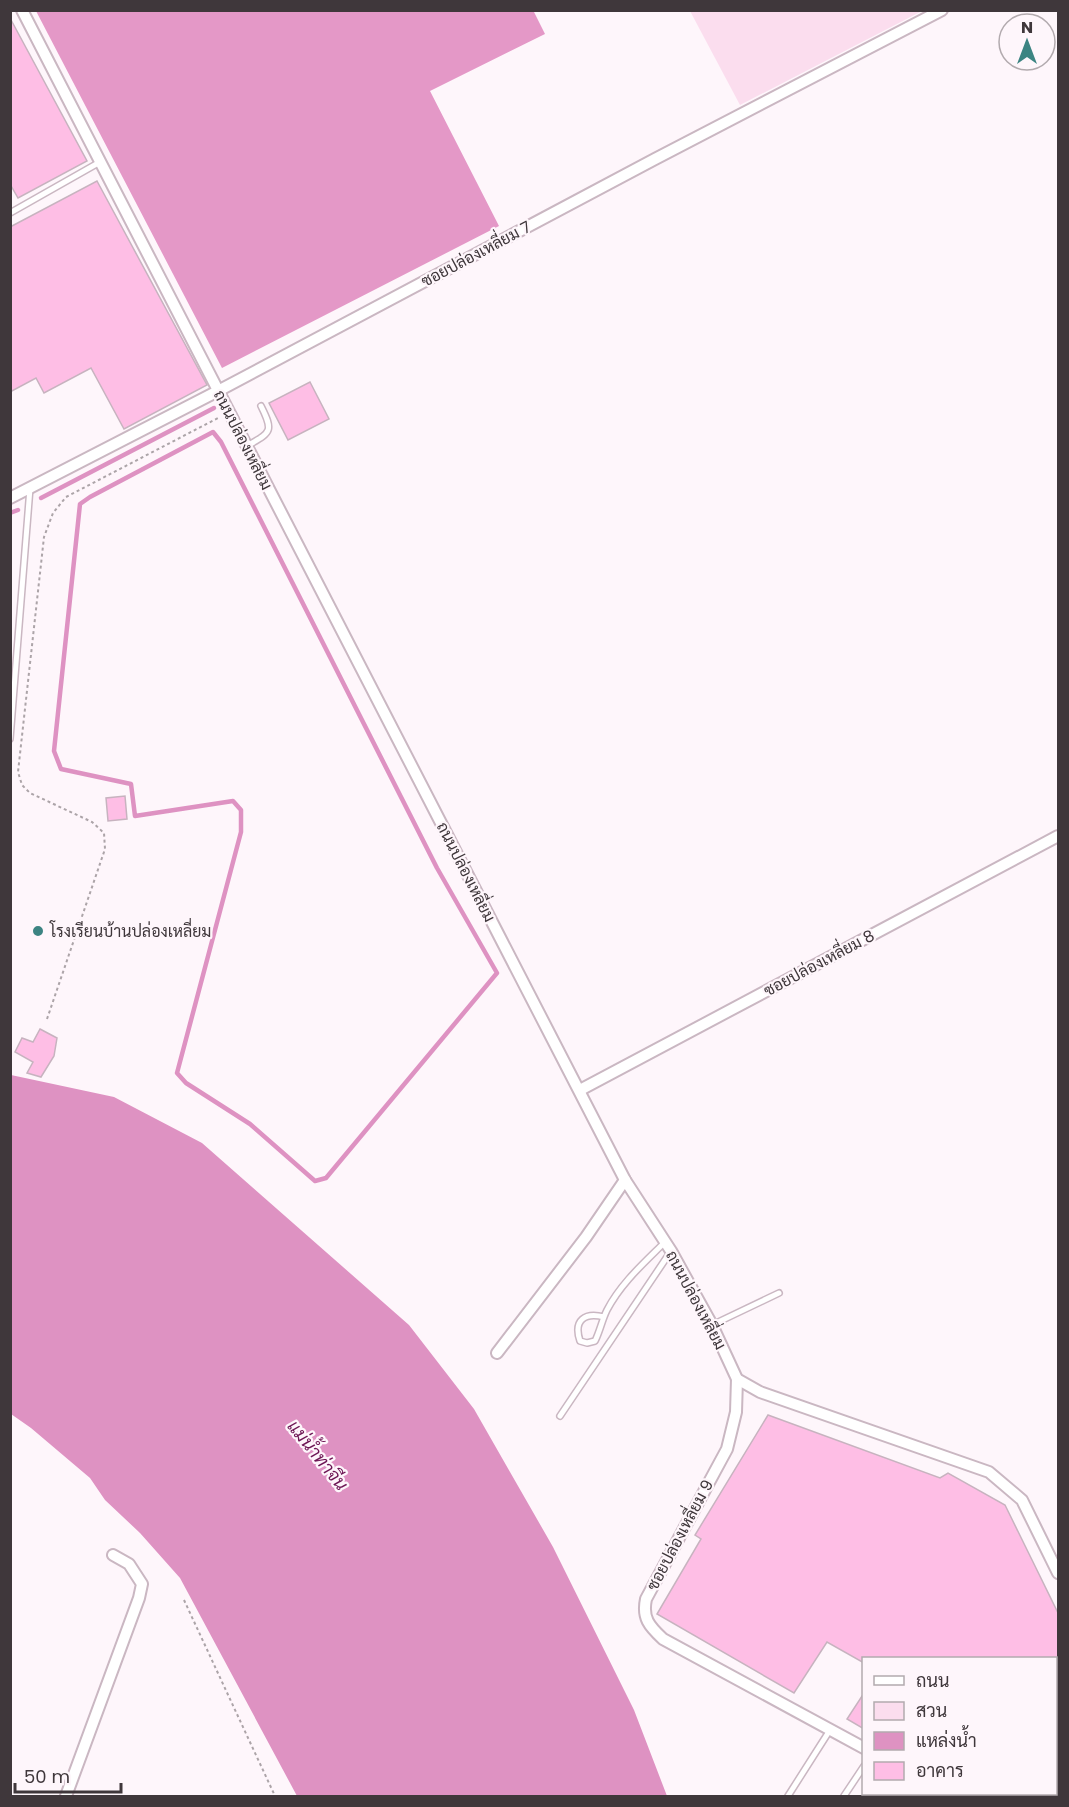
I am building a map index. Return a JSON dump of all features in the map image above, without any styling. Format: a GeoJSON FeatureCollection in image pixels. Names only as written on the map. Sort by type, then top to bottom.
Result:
{"type":"FeatureCollection","features":[{"type":"Feature","properties":{"kind":"street","name":"ถนนปล่องเหลี่ยม"},"geometry":{"type":"LineString","coordinates":[[22,10],[625,1179],[668,1246],[712,1325],[737,1379]]}},
{"type":"Feature","properties":{"kind":"street","name":"ซอยปล่องเหลี่ยม 7"},"geometry":{"type":"LineString","coordinates":[[10,498],[942,10]]}},
{"type":"Feature","properties":{"kind":"street","name":"ซอยปล่องเหลี่ยม 8"},"geometry":{"type":"LineString","coordinates":[[580,1090],[1059,836]]}},
{"type":"Feature","properties":{"kind":"street"},"geometry":{"type":"LineString","coordinates":[[497,1353],[586,1237],[625,1179]]}},
{"type":"Feature","properties":{"kind":"street"},"geometry":{"type":"LineString","coordinates":[[737,1379],[760,1392],[989,1472],[1022,1500],[1059,1573]]}},
{"type":"Feature","properties":{"kind":"street","name":"ซอยปล่องเหลี่ยม 9"},"geometry":{"type":"LineString","coordinates":[[737,1379],[736,1412],[727,1449],[646,1599],[645,1618],[649,1626],[663,1639],[862,1747]]}},
{"type":"Feature","properties":{"kind":"street"},"geometry":{"type":"LineString","coordinates":[[66,1797],[139,1598],[142,1584],[129,1564],[113,1555]]}},
{"type":"Feature","properties":{"kind":"lane"},"geometry":{"type":"LineString","coordinates":[[10,213],[100,162]]}},
{"type":"Feature","properties":{"kind":"lane"},"geometry":{"type":"LineString","coordinates":[[246,446],[265,435],[268,430],[269,422],[261,406]]}},
{"type":"Feature","properties":{"kind":"lane"},"geometry":{"type":"LineString","coordinates":[[10,739],[30,488]]}},
{"type":"Feature","properties":{"kind":"lane"},"geometry":{"type":"LineString","coordinates":[[604,1317],[590,1315],[583,1318],[578,1327],[580,1341],[587,1343],[595,1341],[608,1309],[625,1284],[638,1268],[668,1246]]}},
{"type":"Feature","properties":{"kind":"lane"},"geometry":{"type":"LineString","coordinates":[[560,1416],[668,1246]]}},
{"type":"Feature","properties":{"kind":"lane"},"geometry":{"type":"LineString","coordinates":[[712,1325],[779,1293]]}},
{"type":"Feature","properties":{"kind":"lane"},"geometry":{"type":"LineString","coordinates":[[788,1797],[830,1730]]}},
{"type":"Feature","properties":{"kind":"lane"},"geometry":{"type":"LineString","coordinates":[[844,1797],[862,1769]]}},
{"type":"Feature","properties":{"kind":"path"},"geometry":{"type":"LineString","coordinates":[[47,1019],[105,849],[104,833],[92,822],[30,793],[22,785],[18,772],[44,537],[53,513],[66,497],[229,412]]}},
{"type":"Feature","properties":{"kind":"path"},"geometry":{"type":"LineString","coordinates":[[184,1600],[275,1797]]}},
{"type":"Feature","properties":{"kind":"green space"},"geometry":{"type":"Polygon","coordinates":[[[690,11],[922,11],[740,105],[690,11]]]}},
{"type":"Feature","properties":{"kind":"shaded area"},"geometry":{"type":"Polygon","coordinates":[[[36,11],[534,12],[545,34],[430,91],[499,226],[222,368],[36,11]]]}},
{"type":"Feature","properties":{"kind":"water","name":"แม่น้ำท่าจีน"},"geometry":{"type":"Polygon","coordinates":[[[11,1075],[114,1097],[202,1143],[409,1325],[474,1409],[553,1547],[634,1710],[667,1796],[297,1796],[180,1578],[140,1533],[105,1500],[90,1478],[11,1414],[11,1075]]]}},
{"type":"Feature","properties":{"kind":"building"},"geometry":{"type":"Polygon","coordinates":[[[10,18],[87,161],[18,198],[10,184],[10,18]]]}},
{"type":"Feature","properties":{"kind":"building"},"geometry":{"type":"Polygon","coordinates":[[[97,181],[207,385],[124,429],[91,368],[44,393],[36,378],[10,392],[10,227],[97,181]]]}},
{"type":"Feature","properties":{"kind":"building"},"geometry":{"type":"Polygon","coordinates":[[[310,382],[329,419],[288,440],[269,403],[310,382]]]}},
{"type":"Feature","properties":{"kind":"building"},"geometry":{"type":"Polygon","coordinates":[[[125,796],[127,819],[108,821],[106,798],[125,796]]]}},
{"type":"Feature","properties":{"kind":"building"},"geometry":{"type":"Polygon","coordinates":[[[40,1029],[57,1038],[54,1056],[41,1077],[27,1073],[33,1062],[15,1052],[22,1038],[33,1042],[40,1029]]]}},
{"type":"Feature","properties":{"kind":"building"},"geometry":{"type":"Polygon","coordinates":[[[768,1415],[940,1478],[948,1473],[1005,1505],[1059,1615],[1059,1659],[1057,1657],[862,1657],[862,1662],[827,1642],[794,1693],[657,1614],[701,1539],[695,1535],[768,1415]]]}},
{"type":"Feature","properties":{"kind":"building"},"geometry":{"type":"Polygon","coordinates":[[[862,1696],[862,1728],[847,1719],[862,1696]]]}},
{"type":"Feature","properties":{"kind":"waterway"},"geometry":{"type":"LineString","coordinates":[[41,498],[214,408]]}},
{"type":"Feature","properties":{"kind":"waterway"},"geometry":{"type":"LineString","coordinates":[[213,432],[221,442],[437,868],[497,973],[326,1178],[315,1181],[250,1124],[186,1083],[177,1073],[241,832],[241,810],[233,801],[135,816],[131,784],[61,769],[54,751],[80,504],[213,432]]}},
{"type":"Feature","properties":{"kind":"waterway"},"geometry":{"type":"LineString","coordinates":[[10,513],[18,510]]}},
{"type":"Feature","properties":{"kind":"place","name":"โรงเรียนบ้านปล่องเหลี่ยม"},"geometry":{"type":"Point","coordinates":[38,931]}}]}
